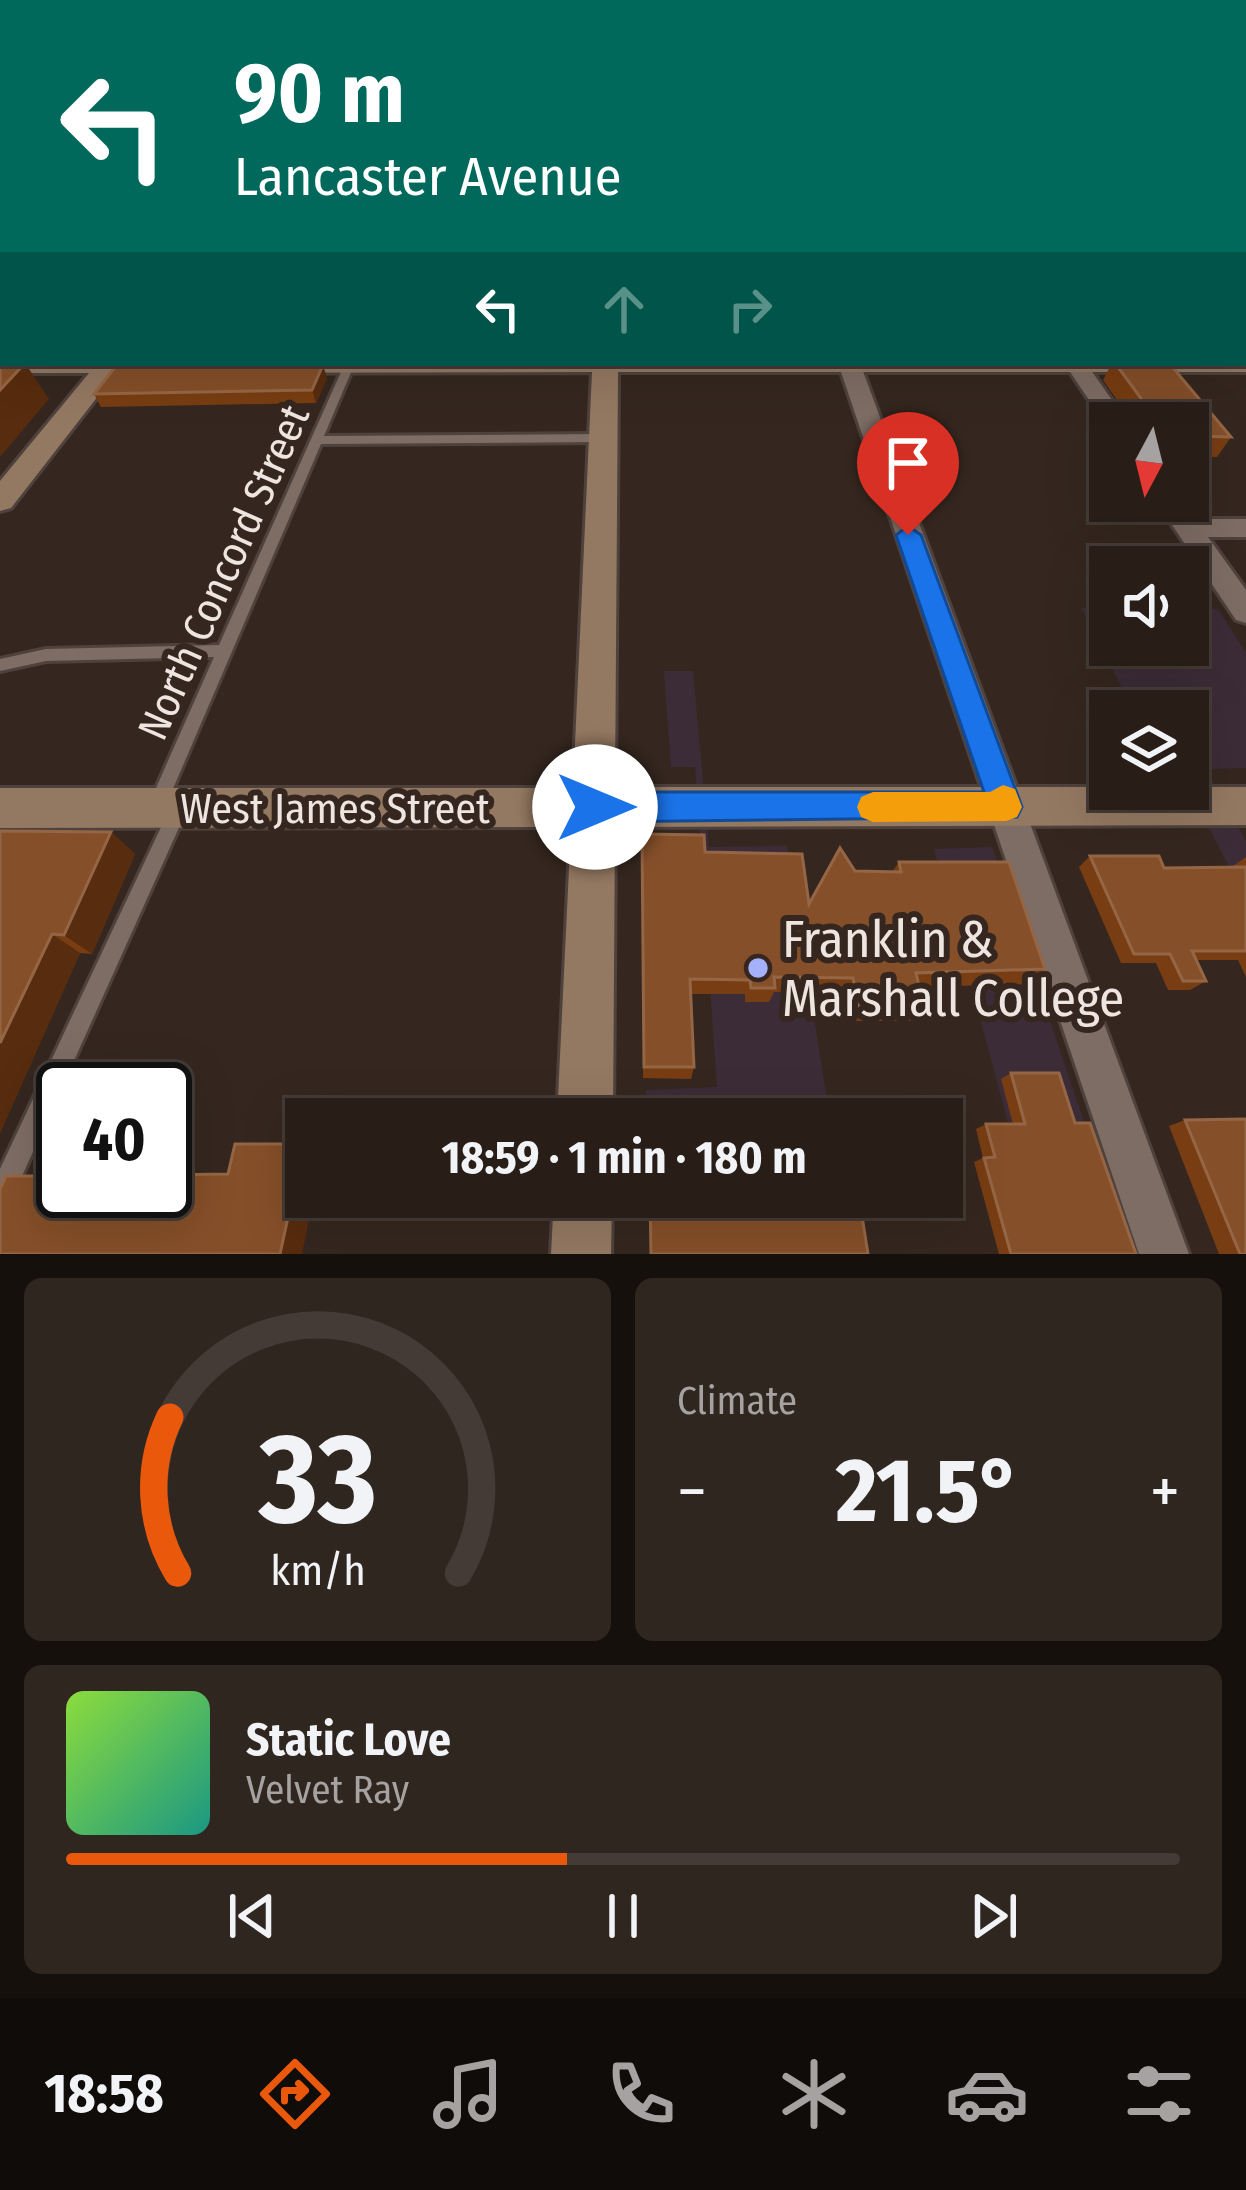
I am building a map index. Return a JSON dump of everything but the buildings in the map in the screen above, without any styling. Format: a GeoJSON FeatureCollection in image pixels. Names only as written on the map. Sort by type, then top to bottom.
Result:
{"type":"FeatureCollection","features":[{"type":"Feature","properties":{"kind":"street"},"geometry":{"type":"LineString","coordinates":[[0,501],[108,366]]}},
{"type":"Feature","properties":{"kind":"street"},"geometry":{"type":"LineString","coordinates":[[586,1098],[605,366]]}},
{"type":"Feature","properties":{"kind":"street"},"geometry":{"type":"LineString","coordinates":[[850,366],[1164,1254]]}},
{"type":"Feature","properties":{"kind":"street"},"geometry":{"type":"LineString","coordinates":[[1077,366],[1102,402]]}},
{"type":"Feature","properties":{"kind":"street"},"geometry":{"type":"LineString","coordinates":[[1184,522],[1246,612]]}},
{"type":"Feature","properties":{"kind":"street"},"geometry":{"type":"LineString","coordinates":[[1188,528],[1246,528]]}},
{"type":"Feature","properties":{"kind":"street","name":"West James Street"},"geometry":{"type":"LineString","coordinates":[[0,808],[1246,806]]}},
{"type":"Feature","properties":{"kind":"street"},"geometry":{"type":"LineString","coordinates":[[581,1254],[582,1218]]}},
{"type":"Feature","properties":{"kind":"lane","name":"North Concord Street"},"geometry":{"type":"LineString","coordinates":[[0,1196],[167,808],[224,651],[349,366]]}},
{"type":"Feature","properties":{"kind":"lane"},"geometry":{"type":"LineString","coordinates":[[316,440],[603,438]]}},
{"type":"Feature","properties":{"kind":"lane"},"geometry":{"type":"LineString","coordinates":[[0,665],[46,655],[224,651]]}},
{"type":"Feature","properties":{"kind":"shaded area"},"geometry":{"type":"Polygon","coordinates":[[[1209,609],[1218,609],[1246,653],[1246,768],[1209,769],[1209,690],[1123,690],[1111,666],[1209,666],[1209,609]]]}},
{"type":"Feature","properties":{"kind":"shaded area","name":"Franklin & Marshall College"},"geometry":{"type":"Polygon","coordinates":[[[664,671],[693,671],[709,847],[787,846],[827,1098],[646,1098],[646,1090],[717,1087],[695,767],[671,767],[664,671]]]}},
{"type":"Feature","properties":{"kind":"shaded area"},"geometry":{"type":"Polygon","coordinates":[[[1209,774],[1246,841],[1246,898],[1199,810],[1209,810],[1209,774]]]}},
{"type":"Feature","properties":{"kind":"shaded area","name":"Franklin & Marshall College"},"geometry":{"type":"Polygon","coordinates":[[[992,847],[1084,1122],[1008,1122],[934,849],[992,847]]]}},
{"type":"Feature","properties":{"kind":"slow traffic"},"geometry":{"type":"LineString","coordinates":[[873,807],[1006,807],[1003,800]]}},
{"type":"Feature","properties":{"kind":"place","name":"Franklin & Marshall College"},"geometry":{"type":"Point","coordinates":[758,968]}},
{"type":"Feature","properties":{"kind":"route"},"geometry":{"type":"LineString","coordinates":[[595,807],[1006,807],[908,535]]}}]}
